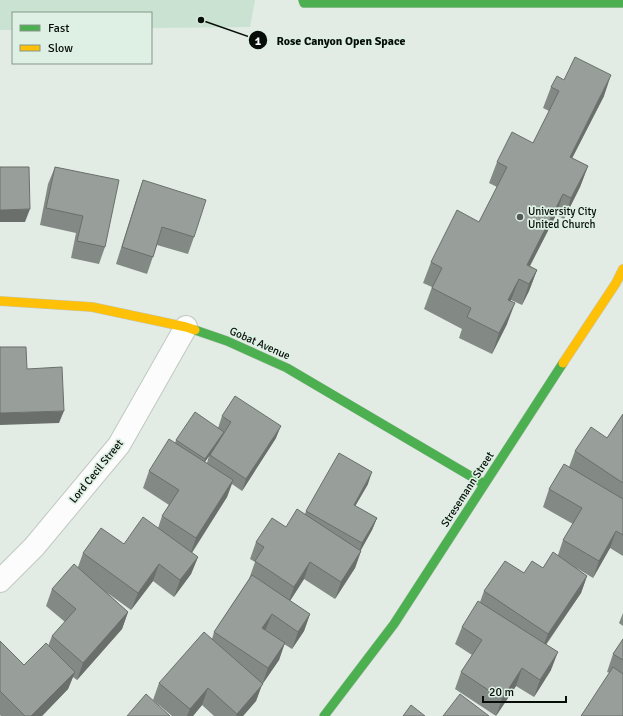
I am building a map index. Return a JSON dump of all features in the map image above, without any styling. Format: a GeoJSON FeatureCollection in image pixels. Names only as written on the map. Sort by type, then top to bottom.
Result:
{"type":"FeatureCollection","features":[{"type":"Feature","properties":{"kind":"street"},"geometry":{"type":"LineString","coordinates":[[303,1],[623,2]]}},
{"type":"Feature","properties":{"kind":"street","name":"Stresemann Street"},"geometry":{"type":"LineString","coordinates":[[324,716],[394,624],[616,283],[623,269]]}},
{"type":"Feature","properties":{"kind":"street","name":"Gobat Avenue"},"geometry":{"type":"LineString","coordinates":[[0,301],[92,307],[186,327],[227,341],[287,368],[484,484]]}},
{"type":"Feature","properties":{"kind":"street","name":"Lord Cecil Street"},"geometry":{"type":"LineString","coordinates":[[0,581],[34,547],[119,445],[186,327]]}},
{"type":"Feature","properties":{"kind":"green space"},"geometry":{"type":"Polygon","coordinates":[[[0,0],[255,0],[250,27],[152,28],[152,12],[12,12],[12,30],[0,30],[0,0]]]}},
{"type":"Feature","properties":{"kind":"building","name":"University City United Church"},"geometry":{"type":"Polygon","coordinates":[[[575,57],[611,75],[570,157],[588,166],[571,198],[563,194],[527,265],[537,270],[529,284],[519,279],[508,300],[515,303],[499,333],[467,317],[471,308],[432,288],[442,268],[431,262],[457,210],[479,222],[507,167],[497,162],[512,132],[533,143],[559,91],[551,87],[557,76],[564,80],[575,57]]]}},
{"type":"Feature","properties":{"kind":"building"},"geometry":{"type":"Polygon","coordinates":[[[0,167],[29,167],[30,209],[0,210],[0,167]]]}},
{"type":"Feature","properties":{"kind":"building"},"geometry":{"type":"Polygon","coordinates":[[[55,167],[119,180],[105,247],[77,241],[83,216],[46,208],[55,167]]]}},
{"type":"Feature","properties":{"kind":"building"},"geometry":{"type":"Polygon","coordinates":[[[143,180],[206,200],[194,237],[162,227],[153,257],[122,247],[143,180]]]}},
{"type":"Feature","properties":{"kind":"building"},"geometry":{"type":"Polygon","coordinates":[[[0,347],[26,347],[27,369],[62,367],[64,411],[0,413],[0,347]]]}},
{"type":"Feature","properties":{"kind":"building"},"geometry":{"type":"Polygon","coordinates":[[[235,396],[281,426],[246,479],[210,455],[231,422],[222,416],[235,396]]]}},
{"type":"Feature","properties":{"kind":"building"},"geometry":{"type":"Polygon","coordinates":[[[195,412],[224,432],[205,459],[176,440],[195,412]]]}},
{"type":"Feature","properties":{"kind":"building"},"geometry":{"type":"Polygon","coordinates":[[[623,414],[623,483],[575,451],[591,427],[607,438],[623,414]]]}},
{"type":"Feature","properties":{"kind":"building"},"geometry":{"type":"Polygon","coordinates":[[[169,439],[233,480],[196,538],[162,516],[179,490],[149,471],[169,439]]]}},
{"type":"Feature","properties":{"kind":"building"},"geometry":{"type":"Polygon","coordinates":[[[339,453],[372,472],[354,505],[377,518],[362,543],[306,511],[339,453]]]}},
{"type":"Feature","properties":{"kind":"building"},"geometry":{"type":"Polygon","coordinates":[[[564,464],[623,499],[623,535],[616,531],[599,561],[563,540],[582,508],[549,489],[564,464]]]}},
{"type":"Feature","properties":{"kind":"building"},"geometry":{"type":"Polygon","coordinates":[[[297,509],[361,551],[341,582],[310,562],[294,587],[255,561],[264,547],[256,542],[272,518],[286,527],[297,509]]]}},
{"type":"Feature","properties":{"kind":"building"},"geometry":{"type":"Polygon","coordinates":[[[143,517],[198,557],[180,580],[159,564],[138,593],[83,553],[101,528],[124,544],[143,517]]]}},
{"type":"Feature","properties":{"kind":"building"},"geometry":{"type":"Polygon","coordinates":[[[553,552],[587,576],[548,634],[484,591],[505,561],[524,573],[532,561],[543,568],[553,552]]]}},
{"type":"Feature","properties":{"kind":"building"},"geometry":{"type":"Polygon","coordinates":[[[74,564],[128,612],[83,663],[52,636],[76,609],[52,589],[74,564]]]}},
{"type":"Feature","properties":{"kind":"building"},"geometry":{"type":"Polygon","coordinates":[[[252,575],[310,614],[298,632],[272,614],[262,628],[285,643],[268,668],[214,632],[252,575]]]}},
{"type":"Feature","properties":{"kind":"building"},"geometry":{"type":"Polygon","coordinates":[[[478,601],[558,652],[540,680],[522,668],[502,699],[461,672],[482,640],[462,627],[478,601]]]}},
{"type":"Feature","properties":{"kind":"building"},"geometry":{"type":"Polygon","coordinates":[[[204,632],[263,684],[237,714],[208,688],[190,709],[159,683],[204,632]]]}},
{"type":"Feature","properties":{"kind":"building"},"geometry":{"type":"Polygon","coordinates":[[[623,639],[623,660],[613,654],[623,639]]]}},
{"type":"Feature","properties":{"kind":"building"},"geometry":{"type":"Polygon","coordinates":[[[0,641],[24,665],[46,643],[75,672],[31,716],[25,716],[0,691],[0,641]]]}},
{"type":"Feature","properties":{"kind":"building"},"geometry":{"type":"Polygon","coordinates":[[[613,667],[623,674],[623,716],[581,716],[613,667]]]}},
{"type":"Feature","properties":{"kind":"building"},"geometry":{"type":"Polygon","coordinates":[[[146,694],[170,716],[127,716],[146,694]]]}},
{"type":"Feature","properties":{"kind":"building"},"geometry":{"type":"Polygon","coordinates":[[[460,694],[489,716],[443,716],[460,694]]]}},
{"type":"Feature","properties":{"kind":"building"},"geometry":{"type":"Polygon","coordinates":[[[411,705],[425,716],[403,716],[411,705]]]}},
{"type":"Feature","properties":{"kind":"traffic: fast"},"geometry":{"type":"LineString","coordinates":[[303,0],[304,3],[623,3]]}},
{"type":"Feature","properties":{"kind":"traffic: fast"},"geometry":{"type":"LineString","coordinates":[[195,330],[227,341],[287,368],[484,484]]}},
{"type":"Feature","properties":{"kind":"traffic: fast"},"geometry":{"type":"LineString","coordinates":[[324,716],[394,624],[563,363]]}},
{"type":"Feature","properties":{"kind":"traffic: slow"},"geometry":{"type":"LineString","coordinates":[[563,363],[616,283],[623,269]]}},
{"type":"Feature","properties":{"kind":"traffic: slow"},"geometry":{"type":"LineString","coordinates":[[0,301],[92,307],[195,330]]}},
{"type":"Feature","properties":{"kind":"place","name":"Rose Canyon Open Space"},"geometry":{"type":"Point","coordinates":[201,20]}},
{"type":"Feature","properties":{"kind":"place","name":"University City United Church"},"geometry":{"type":"Point","coordinates":[520,217]}}]}
